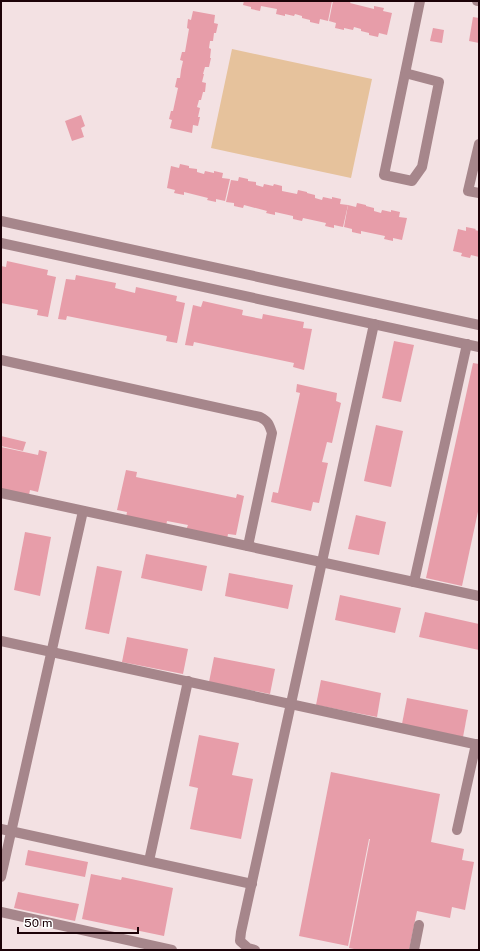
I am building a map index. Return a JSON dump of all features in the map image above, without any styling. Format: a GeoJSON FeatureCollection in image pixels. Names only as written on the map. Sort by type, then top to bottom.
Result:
{"type":"FeatureCollection","features":[{"type":"Feature","properties":{"kind":"lane"},"geometry":{"type":"LineString","coordinates":[[405,73],[439,82],[422,167],[412,181],[384,175],[405,73],[420,1]]}},
{"type":"Feature","properties":{"kind":"lane"},"geometry":{"type":"LineString","coordinates":[[479,144],[468,191],[479,194]]}},
{"type":"Feature","properties":{"kind":"lane"},"geometry":{"type":"LineString","coordinates":[[1,221],[479,324]]}},
{"type":"Feature","properties":{"kind":"lane"},"geometry":{"type":"LineString","coordinates":[[1,243],[479,347]]}},
{"type":"Feature","properties":{"kind":"lane"},"geometry":{"type":"LineString","coordinates":[[250,949],[240,941],[374,324]]}},
{"type":"Feature","properties":{"kind":"lane"},"geometry":{"type":"LineString","coordinates":[[414,582],[467,344]]}},
{"type":"Feature","properties":{"kind":"lane"},"geometry":{"type":"LineString","coordinates":[[1,360],[260,417],[266,420],[272,433],[248,546]]}},
{"type":"Feature","properties":{"kind":"lane"},"geometry":{"type":"LineString","coordinates":[[1,493],[479,596]]}},
{"type":"Feature","properties":{"kind":"lane"},"geometry":{"type":"LineString","coordinates":[[1,877],[83,511]]}},
{"type":"Feature","properties":{"kind":"lane"},"geometry":{"type":"LineString","coordinates":[[1,641],[477,745],[457,830]]}},
{"type":"Feature","properties":{"kind":"lane"},"geometry":{"type":"LineString","coordinates":[[149,861],[188,682]]}},
{"type":"Feature","properties":{"kind":"lane"},"geometry":{"type":"LineString","coordinates":[[1,829],[252,884]]}},
{"type":"Feature","properties":{"kind":"lane"},"geometry":{"type":"LineString","coordinates":[[1,912],[172,950]]}},
{"type":"Feature","properties":{"kind":"lane"},"geometry":{"type":"LineString","coordinates":[[414,950],[419,925]]}},
{"type":"Feature","properties":{"kind":"shaded area"},"geometry":{"type":"Polygon","coordinates":[[[232,49],[372,79],[351,178],[211,148],[232,49]]]}},
{"type":"Feature","properties":{"kind":"building"},"geometry":{"type":"Polygon","coordinates":[[[244,1],[332,1],[328,21],[320,19],[319,24],[310,22],[310,20],[295,14],[294,16],[285,14],[285,16],[276,14],[277,9],[261,6],[260,11],[251,9],[251,7],[243,5],[244,1]]]}},
{"type":"Feature","properties":{"kind":"building"},"geometry":{"type":"Polygon","coordinates":[[[333,1],[351,1],[350,3],[374,9],[374,6],[384,8],[383,11],[392,13],[387,35],[379,33],[378,37],[369,35],[369,33],[354,27],[353,30],[335,28],[336,23],[329,21],[333,1]]]}},
{"type":"Feature","properties":{"kind":"building"},"geometry":{"type":"Polygon","coordinates":[[[193,11],[215,15],[214,23],[218,24],[216,33],[214,33],[213,41],[210,41],[209,48],[211,49],[211,58],[209,67],[205,67],[203,74],[202,82],[206,83],[205,92],[203,92],[197,107],[200,108],[198,126],[193,125],[192,133],[170,128],[172,120],[169,119],[171,111],[173,111],[178,88],[175,87],[177,78],[180,78],[183,61],[180,60],[182,52],[185,52],[189,29],[187,28],[188,19],[191,20],[193,11]]]}},
{"type":"Feature","properties":{"kind":"building"},"geometry":{"type":"Polygon","coordinates":[[[473,17],[479,18],[479,43],[469,41],[473,17]]]}},
{"type":"Feature","properties":{"kind":"building"},"geometry":{"type":"Polygon","coordinates":[[[433,28],[444,30],[442,43],[430,41],[433,28]]]}},
{"type":"Feature","properties":{"kind":"building"},"geometry":{"type":"Polygon","coordinates":[[[81,115],[85,126],[81,128],[84,137],[72,141],[65,121],[81,115]]]}},
{"type":"Feature","properties":{"kind":"building"},"geometry":{"type":"Polygon","coordinates":[[[180,164],[189,166],[189,168],[197,169],[197,172],[204,174],[205,171],[223,173],[222,178],[230,179],[225,201],[216,199],[216,202],[207,200],[208,198],[184,192],[184,195],[174,193],[175,190],[167,188],[171,166],[179,168],[180,164]]]}},
{"type":"Feature","properties":{"kind":"building"},"geometry":{"type":"Polygon","coordinates":[[[239,177],[248,179],[248,181],[256,182],[256,185],[263,187],[264,184],[273,186],[274,184],[282,186],[282,191],[297,194],[298,190],[307,192],[315,195],[315,198],[322,200],[323,197],[341,199],[340,204],[348,205],[343,227],[334,225],[334,228],[325,226],[326,223],[303,218],[302,221],[293,219],[293,216],[275,212],[275,215],[266,213],[267,211],[244,205],[243,208],[234,206],[234,203],[226,202],[231,180],[238,181],[239,177]]]}},
{"type":"Feature","properties":{"kind":"building"},"geometry":{"type":"Polygon","coordinates":[[[357,203],[374,208],[374,211],[381,213],[382,210],[400,212],[399,217],[407,218],[402,240],[393,238],[393,241],[384,239],[385,236],[361,231],[361,234],[352,232],[352,229],[344,227],[348,205],[356,207],[357,203]]]}},
{"type":"Feature","properties":{"kind":"building"},"geometry":{"type":"Polygon","coordinates":[[[466,227],[479,231],[479,257],[471,255],[470,258],[461,256],[462,253],[453,251],[458,229],[466,231],[466,227]]]}},
{"type":"Feature","properties":{"kind":"building"},"geometry":{"type":"Polygon","coordinates":[[[7,261],[48,270],[47,275],[56,277],[48,317],[37,315],[38,310],[1,303],[1,266],[6,267],[7,261]]]}},
{"type":"Feature","properties":{"kind":"building"},"geometry":{"type":"Polygon","coordinates":[[[76,275],[116,283],[115,288],[135,293],[136,287],[177,296],[176,301],[185,303],[177,343],[166,341],[167,336],[67,316],[66,320],[58,319],[66,279],[75,280],[76,275]]]}},
{"type":"Feature","properties":{"kind":"building"},"geometry":{"type":"Polygon","coordinates":[[[203,301],[243,310],[242,315],[262,319],[263,314],[304,322],[303,328],[312,329],[304,370],[293,367],[294,363],[194,342],[193,346],[185,345],[193,305],[201,307],[203,301]]]}},
{"type":"Feature","properties":{"kind":"building"},"geometry":{"type":"Polygon","coordinates":[[[394,341],[414,345],[401,402],[382,398],[394,341]]]}},
{"type":"Feature","properties":{"kind":"building"},"geometry":{"type":"Polygon","coordinates":[[[473,363],[479,364],[479,507],[462,586],[426,578],[473,363]]]}},
{"type":"Feature","properties":{"kind":"building"},"geometry":{"type":"Polygon","coordinates":[[[297,384],[337,393],[336,401],[341,403],[332,443],[327,442],[322,462],[328,463],[319,503],[313,502],[311,511],[271,502],[273,492],[278,493],[300,393],[296,392],[297,384]]]}},
{"type":"Feature","properties":{"kind":"building"},"geometry":{"type":"Polygon","coordinates":[[[376,425],[403,431],[391,487],[364,481],[376,425]]]}},
{"type":"Feature","properties":{"kind":"building"},"geometry":{"type":"Polygon","coordinates":[[[1,436],[26,442],[23,451],[1,446],[1,436]]]}},
{"type":"Feature","properties":{"kind":"building"},"geometry":{"type":"Polygon","coordinates":[[[1,447],[38,455],[39,450],[47,452],[38,492],[30,490],[29,495],[1,489],[1,447]]]}},
{"type":"Feature","properties":{"kind":"building"},"geometry":{"type":"Polygon","coordinates":[[[126,470],[137,472],[136,477],[236,498],[237,494],[244,496],[236,535],[228,534],[227,539],[186,530],[188,525],[167,521],[166,526],[126,517],[127,512],[117,510],[126,470]]]}},
{"type":"Feature","properties":{"kind":"building"},"geometry":{"type":"Polygon","coordinates":[[[356,515],[386,522],[379,555],[348,549],[356,515]]]}},
{"type":"Feature","properties":{"kind":"building"},"geometry":{"type":"Polygon","coordinates":[[[25,532],[51,537],[40,596],[14,590],[25,532]]]}},
{"type":"Feature","properties":{"kind":"building"},"geometry":{"type":"Polygon","coordinates":[[[146,554],[207,566],[202,591],[141,578],[146,554]]]}},
{"type":"Feature","properties":{"kind":"building"},"geometry":{"type":"Polygon","coordinates":[[[97,566],[122,571],[109,634],[85,629],[97,566]]]}},
{"type":"Feature","properties":{"kind":"building"},"geometry":{"type":"Polygon","coordinates":[[[229,573],[293,585],[288,609],[225,596],[229,573]]]}},
{"type":"Feature","properties":{"kind":"building"},"geometry":{"type":"Polygon","coordinates":[[[340,595],[401,608],[395,633],[335,620],[340,595]]]}},
{"type":"Feature","properties":{"kind":"building"},"geometry":{"type":"Polygon","coordinates":[[[425,612],[479,624],[479,650],[419,637],[425,612]]]}},
{"type":"Feature","properties":{"kind":"building"},"geometry":{"type":"Polygon","coordinates":[[[127,637],[188,649],[183,674],[122,662],[127,637]]]}},
{"type":"Feature","properties":{"kind":"building"},"geometry":{"type":"Polygon","coordinates":[[[214,657],[275,669],[270,694],[209,682],[214,657]]]}},
{"type":"Feature","properties":{"kind":"building"},"geometry":{"type":"Polygon","coordinates":[[[321,680],[381,693],[377,717],[316,705],[321,680]]]}},
{"type":"Feature","properties":{"kind":"building"},"geometry":{"type":"Polygon","coordinates":[[[407,698],[468,710],[463,737],[402,724],[407,698]]]}},
{"type":"Feature","properties":{"kind":"building"},"geometry":{"type":"Polygon","coordinates":[[[199,735],[239,743],[232,775],[253,779],[241,839],[190,829],[198,788],[189,786],[199,735]]]}},
{"type":"Feature","properties":{"kind":"building"},"geometry":{"type":"Polygon","coordinates":[[[331,772],[440,794],[431,842],[464,849],[462,860],[474,862],[465,910],[452,907],[450,918],[417,911],[409,950],[359,950],[349,948],[370,839],[348,946],[299,936],[331,772]]]}},
{"type":"Feature","properties":{"kind":"building"},"geometry":{"type":"Polygon","coordinates":[[[28,850],[88,862],[85,877],[25,865],[28,850]]]}},
{"type":"Feature","properties":{"kind":"building"},"geometry":{"type":"Polygon","coordinates":[[[91,874],[121,880],[122,877],[173,888],[164,936],[82,919],[91,874]]]}},
{"type":"Feature","properties":{"kind":"building"},"geometry":{"type":"Polygon","coordinates":[[[18,892],[79,904],[75,921],[14,908],[18,892]]]}}]}
